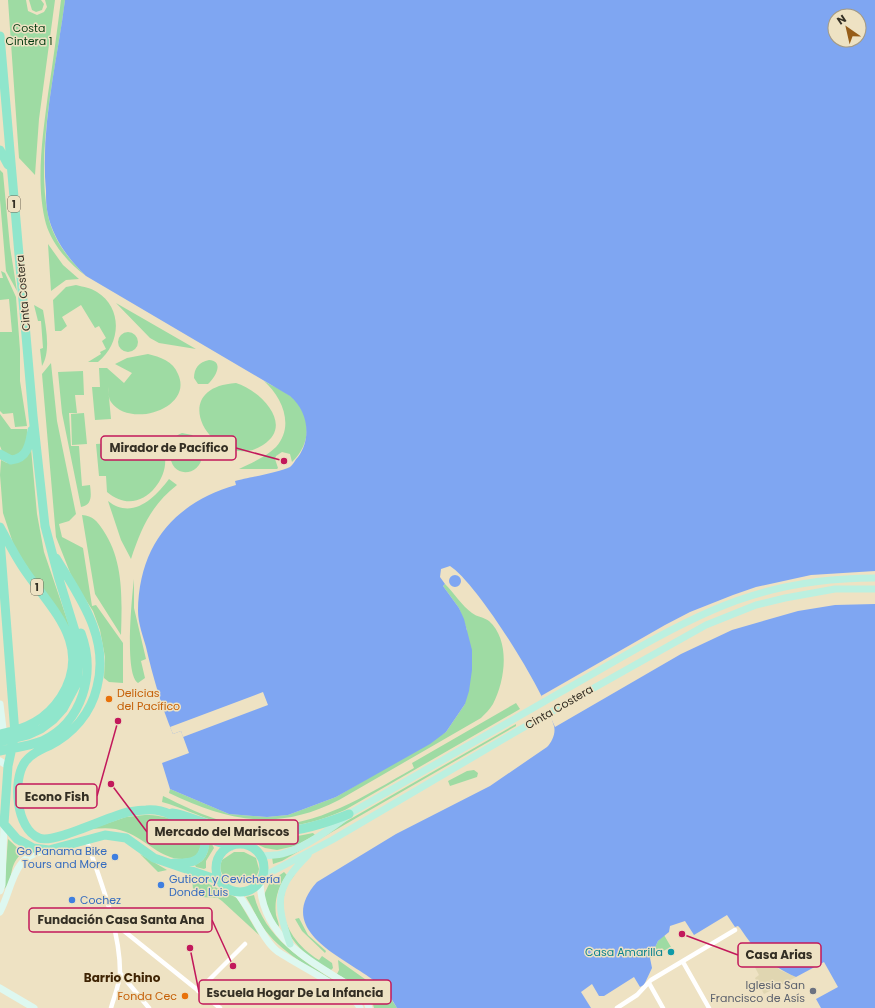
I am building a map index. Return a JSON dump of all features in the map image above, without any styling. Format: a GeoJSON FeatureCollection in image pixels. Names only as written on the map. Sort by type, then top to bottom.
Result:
{"type":"FeatureCollection","features":[{"type":"Feature","properties":{"kind":"highway","name":"Cinta Costera"},"geometry":{"type":"LineString","coordinates":[[0,36],[33,416],[45,526],[69,613]]}},
{"type":"Feature","properties":{"kind":"highway"},"geometry":{"type":"LineString","coordinates":[[0,124],[5,101]]}},
{"type":"Feature","properties":{"kind":"highway"},"geometry":{"type":"LineString","coordinates":[[0,150],[11,174]]}},
{"type":"Feature","properties":{"kind":"highway"},"geometry":{"type":"LineString","coordinates":[[0,454],[7,459],[15,459],[26,452],[30,440],[33,416]]}},
{"type":"Feature","properties":{"kind":"highway","name":"1"},"geometry":{"type":"LineString","coordinates":[[0,527],[17,560],[61,620],[68,634],[71,649],[69,679],[56,704],[36,722],[26,727],[0,734]]}},
{"type":"Feature","properties":{"kind":"highway"},"geometry":{"type":"LineString","coordinates":[[0,539],[15,734],[4,764],[4,824],[24,844],[32,848],[50,850],[105,835],[126,838],[154,858],[221,881]]}},
{"type":"Feature","properties":{"kind":"highway","name":"Cinta Costera"},"geometry":{"type":"LineString","coordinates":[[51,550],[90,617],[100,646],[100,673],[95,696],[79,723],[60,740],[31,755],[20,770],[18,800],[24,824],[33,834],[47,840],[128,812],[153,809],[167,812],[214,842],[231,846]]}},
{"type":"Feature","properties":{"kind":"highway"},"geometry":{"type":"LineString","coordinates":[[0,751],[33,744],[51,736],[71,717],[78,705],[87,683],[87,658],[83,639],[69,613]]}},
{"type":"Feature","properties":{"kind":"highway","name":"1"},"geometry":{"type":"LineString","coordinates":[[0,742],[28,735],[41,729],[53,720],[63,709],[77,683],[79,656],[69,613]]}},
{"type":"Feature","properties":{"kind":"highway"},"geometry":{"type":"LineString","coordinates":[[167,812],[183,814],[211,825],[242,832],[271,834],[301,831],[349,814]]}},
{"type":"Feature","properties":{"kind":"highway"},"geometry":{"type":"LineString","coordinates":[[165,862],[188,864],[196,861],[205,850],[205,844],[200,834]]}},
{"type":"Feature","properties":{"kind":"highway"},"geometry":{"type":"LineString","coordinates":[[240,844],[248,846],[260,856],[264,865],[261,879],[249,890],[235,891],[228,888],[221,881],[217,872],[218,861],[222,852],[231,846],[240,844]]}},
{"type":"Feature","properties":{"kind":"main road","name":"Cinta Costera"},"geometry":{"type":"LineString","coordinates":[[260,856],[285,854],[335,826],[349,814],[513,720],[675,628],[713,609],[745,598],[803,583],[875,578]]}},
{"type":"Feature","properties":{"kind":"main road","name":"Cinta Costera"},"geometry":{"type":"LineString","coordinates":[[261,879],[313,851],[519,730],[680,638],[729,614],[756,605],[785,598],[835,589],[875,589]]}},
{"type":"Feature","properties":{"kind":"main road"},"geometry":{"type":"LineString","coordinates":[[290,944],[280,912],[281,894],[286,882],[313,851]]}},
{"type":"Feature","properties":{"kind":"street"},"geometry":{"type":"LineString","coordinates":[[0,704],[4,764]]}},
{"type":"Feature","properties":{"kind":"street"},"geometry":{"type":"LineString","coordinates":[[4,824],[1,890],[6,893],[11,887]]}},
{"type":"Feature","properties":{"kind":"street"},"geometry":{"type":"LineString","coordinates":[[86,839],[114,923],[120,974],[111,1008]]}},
{"type":"Feature","properties":{"kind":"street"},"geometry":{"type":"LineString","coordinates":[[0,912],[20,863],[26,857],[50,850]]}},
{"type":"Feature","properties":{"kind":"street"},"geometry":{"type":"LineString","coordinates":[[261,879],[262,903],[268,918],[276,930],[305,957],[357,991],[368,1003],[369,1008]]}},
{"type":"Feature","properties":{"kind":"street"},"geometry":{"type":"LineString","coordinates":[[235,891],[246,902],[276,950],[355,1000],[360,1008]]}},
{"type":"Feature","properties":{"kind":"street"},"geometry":{"type":"LineString","coordinates":[[114,923],[220,1008]]}},
{"type":"Feature","properties":{"kind":"street"},"geometry":{"type":"LineString","coordinates":[[617,1008],[637,995],[651,980],[684,962],[735,930]]}},
{"type":"Feature","properties":{"kind":"street"},"geometry":{"type":"LineString","coordinates":[[198,991],[245,944]]}},
{"type":"Feature","properties":{"kind":"street"},"geometry":{"type":"LineString","coordinates":[[684,962],[709,1008]]}},
{"type":"Feature","properties":{"kind":"street"},"geometry":{"type":"LineString","coordinates":[[120,974],[150,1008]]}},
{"type":"Feature","properties":{"kind":"street"},"geometry":{"type":"LineString","coordinates":[[649,983],[663,1008]]}},
{"type":"Feature","properties":{"kind":"street"},"geometry":{"type":"LineString","coordinates":[[0,988],[34,1008]]}},
{"type":"Feature","properties":{"kind":"green space","name":"Costa Cintera 1"},"geometry":{"type":"Polygon","coordinates":[[[8,0],[26,0],[28,11],[37,15],[44,12],[47,7],[45,0],[55,0],[39,119],[35,175],[19,158],[8,0]]]}},
{"type":"Feature","properties":{"kind":"green space"},"geometry":{"type":"Polygon","coordinates":[[[29,0],[41,0],[44,4],[42,10],[36,12],[32,10],[29,0]]]}},
{"type":"Feature","properties":{"kind":"green space"},"geometry":{"type":"Polygon","coordinates":[[[61,0],[65,0],[46,136],[44,163],[45,190],[48,215],[53,232],[73,263],[86,276],[67,260],[52,239],[46,224],[41,192],[40,175],[42,142],[61,0]]]}},
{"type":"Feature","properties":{"kind":"green space"},"geometry":{"type":"Polygon","coordinates":[[[0,170],[3,173],[10,247],[17,291],[6,271],[0,200],[0,170]]]}},
{"type":"Feature","properties":{"kind":"green space"},"geometry":{"type":"Polygon","coordinates":[[[48,244],[63,265],[79,279],[66,280],[51,291],[48,244]]]}},
{"type":"Feature","properties":{"kind":"green space"},"geometry":{"type":"Polygon","coordinates":[[[1,271],[5,273],[16,297],[20,350],[20,381],[27,426],[15,427],[13,413],[3,414],[0,411],[0,332],[12,332],[9,299],[0,300],[0,278],[3,278],[1,271]]]}},
{"type":"Feature","properties":{"kind":"green space"},"geometry":{"type":"Polygon","coordinates":[[[76,285],[97,292],[111,307],[115,316],[115,336],[106,354],[98,362],[88,362],[106,349],[102,341],[106,338],[99,326],[95,328],[81,305],[62,317],[67,326],[61,331],[55,331],[53,300],[66,287],[76,285]]]}},
{"type":"Feature","properties":{"kind":"green space"},"geometry":{"type":"Polygon","coordinates":[[[116,303],[196,349],[159,343],[150,338],[116,303]]]}},
{"type":"Feature","properties":{"kind":"green space"},"geometry":{"type":"Polygon","coordinates":[[[34,305],[43,310],[46,332],[47,346],[45,360],[42,366],[40,349],[43,348],[41,321],[38,321],[34,305]]]}},
{"type":"Feature","properties":{"kind":"green space"},"geometry":{"type":"Polygon","coordinates":[[[128,332],[135,335],[138,342],[135,349],[128,352],[121,349],[118,342],[121,335],[128,332]]]}},
{"type":"Feature","properties":{"kind":"green space"},"geometry":{"type":"Polygon","coordinates":[[[148,354],[166,360],[176,370],[180,386],[177,397],[169,405],[158,411],[145,414],[132,414],[120,410],[111,402],[108,387],[111,419],[95,420],[92,387],[100,387],[99,368],[107,368],[124,383],[132,373],[115,364],[127,358],[148,354]]]}},
{"type":"Feature","properties":{"kind":"green space"},"geometry":{"type":"Polygon","coordinates":[[[209,360],[217,363],[218,366],[216,374],[208,384],[198,384],[194,378],[196,368],[202,362],[209,360]]]}},
{"type":"Feature","properties":{"kind":"green space"},"geometry":{"type":"Polygon","coordinates":[[[51,363],[57,421],[76,514],[69,521],[59,524],[62,537],[83,548],[92,606],[96,605],[123,643],[123,683],[109,682],[104,678],[105,657],[100,630],[93,611],[73,580],[56,537],[42,374],[51,363]]]}},
{"type":"Feature","properties":{"kind":"green space"},"geometry":{"type":"Polygon","coordinates":[[[83,371],[84,395],[75,395],[77,413],[69,413],[71,446],[79,446],[82,486],[90,485],[91,495],[89,502],[85,506],[81,507],[62,413],[58,372],[83,371]]]}},
{"type":"Feature","properties":{"kind":"green space"},"geometry":{"type":"Polygon","coordinates":[[[264,381],[289,395],[301,408],[307,424],[305,440],[298,455],[292,462],[290,454],[282,452],[276,456],[275,459],[277,469],[239,469],[272,451],[282,439],[285,430],[284,412],[281,403],[264,381]]]}},
{"type":"Feature","properties":{"kind":"green space"},"geometry":{"type":"Polygon","coordinates":[[[236,383],[255,393],[264,400],[275,418],[276,428],[272,437],[263,445],[246,451],[229,449],[214,440],[204,427],[199,413],[202,399],[214,388],[236,383]]]}},
{"type":"Feature","properties":{"kind":"green space"},"geometry":{"type":"Polygon","coordinates":[[[84,413],[87,444],[72,445],[71,414],[84,413]]]}},
{"type":"Feature","properties":{"kind":"green space"},"geometry":{"type":"Polygon","coordinates":[[[0,414],[11,429],[27,429],[27,438],[24,448],[14,457],[2,451],[0,446],[0,414]]]}},
{"type":"Feature","properties":{"kind":"green space"},"geometry":{"type":"Polygon","coordinates":[[[182,433],[192,435],[200,447],[202,457],[199,465],[192,471],[185,472],[177,470],[172,463],[170,450],[171,444],[177,436],[182,433]]]}},
{"type":"Feature","properties":{"kind":"green space"},"geometry":{"type":"Polygon","coordinates":[[[123,436],[130,436],[131,439],[151,440],[162,449],[165,462],[162,477],[153,490],[140,499],[124,501],[107,492],[106,476],[99,476],[96,444],[113,443],[114,454],[120,449],[116,440],[123,436]]]}},
{"type":"Feature","properties":{"kind":"green space"},"geometry":{"type":"Polygon","coordinates":[[[31,448],[37,514],[44,552],[71,631],[15,549],[3,513],[0,475],[1,460],[7,463],[15,463],[31,448]]]}},
{"type":"Feature","properties":{"kind":"green space"},"geometry":{"type":"Polygon","coordinates":[[[169,479],[177,485],[160,501],[148,518],[131,559],[121,540],[108,501],[117,506],[134,508],[142,505],[157,494],[169,479]]]}},
{"type":"Feature","properties":{"kind":"green space"},"geometry":{"type":"Polygon","coordinates":[[[82,515],[92,518],[99,524],[110,542],[115,554],[121,594],[121,635],[95,594],[82,515]]]}},
{"type":"Feature","properties":{"kind":"green space"},"geometry":{"type":"Polygon","coordinates":[[[134,579],[134,608],[146,659],[141,661],[145,678],[138,683],[134,677],[131,666],[130,651],[134,579]]]}},
{"type":"Feature","properties":{"kind":"green space"},"geometry":{"type":"Polygon","coordinates":[[[445,584],[468,610],[489,621],[496,629],[501,639],[504,661],[501,684],[493,704],[481,718],[339,800],[316,810],[295,816],[274,819],[253,819],[232,816],[191,803],[169,793],[170,789],[229,814],[267,817],[288,815],[336,797],[446,732],[465,704],[467,630],[459,608],[443,586],[445,584]]]}},
{"type":"Feature","properties":{"kind":"green space"},"geometry":{"type":"Polygon","coordinates":[[[516,703],[520,709],[345,810],[314,821],[298,825],[266,828],[233,826],[217,822],[162,802],[163,796],[209,817],[244,825],[271,826],[296,823],[320,816],[367,795],[414,768],[412,763],[516,703]]]}},
{"type":"Feature","properties":{"kind":"green space"},"geometry":{"type":"Polygon","coordinates":[[[516,724],[516,726],[282,861],[273,864],[272,857],[312,841],[516,724]]]}},
{"type":"Feature","properties":{"kind":"green space"},"geometry":{"type":"Polygon","coordinates":[[[474,770],[478,773],[477,777],[450,786],[448,781],[467,771],[474,770]]]}},
{"type":"Feature","properties":{"kind":"green space"},"geometry":{"type":"Polygon","coordinates":[[[145,815],[170,818],[185,825],[197,837],[201,845],[197,856],[186,859],[177,859],[159,852],[135,836],[122,830],[108,828],[91,829],[126,817],[145,815]]]}},
{"type":"Feature","properties":{"kind":"green space"},"geometry":{"type":"Polygon","coordinates":[[[200,827],[242,837],[256,838],[285,838],[313,833],[315,835],[295,846],[277,850],[265,848],[248,840],[214,839],[198,829],[200,827]]]}},
{"type":"Feature","properties":{"kind":"green space"},"geometry":{"type":"Polygon","coordinates":[[[8,839],[23,853],[15,862],[9,881],[4,889],[8,839]]]}},
{"type":"Feature","properties":{"kind":"green space"},"geometry":{"type":"Polygon","coordinates":[[[209,844],[212,844],[214,848],[206,861],[206,868],[196,867],[195,865],[205,857],[209,844]]]}},
{"type":"Feature","properties":{"kind":"green space"},"geometry":{"type":"Polygon","coordinates":[[[234,852],[244,852],[256,858],[259,869],[256,877],[243,883],[235,883],[228,880],[223,875],[221,869],[222,860],[234,852]]]}},
{"type":"Feature","properties":{"kind":"green space"},"geometry":{"type":"Polygon","coordinates":[[[140,854],[167,870],[158,872],[140,854]]]}},
{"type":"Feature","properties":{"kind":"green space"},"geometry":{"type":"Polygon","coordinates":[[[296,871],[287,886],[284,897],[283,908],[285,918],[294,937],[301,946],[319,960],[322,956],[332,963],[333,968],[331,970],[304,952],[294,941],[286,928],[281,914],[281,899],[286,885],[296,871]]]}},
{"type":"Feature","properties":{"kind":"green space"},"geometry":{"type":"Polygon","coordinates":[[[284,872],[287,875],[277,894],[276,904],[276,915],[279,927],[271,918],[263,897],[270,882],[284,872]]]}},
{"type":"Feature","properties":{"kind":"green space"},"geometry":{"type":"Polygon","coordinates":[[[192,879],[207,883],[237,898],[259,935],[218,898],[201,897],[193,889],[192,879]]]}},
{"type":"Feature","properties":{"kind":"green space"},"geometry":{"type":"Polygon","coordinates":[[[254,895],[259,910],[266,923],[276,936],[299,957],[338,983],[337,984],[296,959],[269,935],[260,923],[246,897],[254,895]]]}},
{"type":"Feature","properties":{"kind":"green space"},"geometry":{"type":"Polygon","coordinates":[[[299,918],[308,935],[326,951],[325,953],[302,931],[295,919],[299,918]]]}},
{"type":"Feature","properties":{"kind":"green space"},"geometry":{"type":"Polygon","coordinates":[[[664,935],[671,947],[650,958],[658,941],[664,935]]]}},
{"type":"Feature","properties":{"kind":"green space"},"geometry":{"type":"Polygon","coordinates":[[[338,960],[379,989],[381,987],[385,990],[397,1008],[374,1008],[369,996],[365,992],[337,974],[339,970],[338,960]]]}},
{"type":"Feature","properties":{"kind":"sand"},"geometry":{"type":"Polygon","coordinates":[[[754,948],[780,970],[796,977],[764,994],[755,978],[759,975],[750,958],[754,948]]]}},
{"type":"Feature","properties":{"kind":"water"},"geometry":{"type":"Polygon","coordinates":[[[65,0],[875,0],[875,1008],[821,1008],[816,999],[838,987],[824,962],[796,977],[787,973],[771,963],[757,951],[740,928],[738,926],[735,927],[727,915],[694,935],[685,921],[670,926],[669,932],[658,941],[650,958],[652,968],[644,985],[640,987],[634,977],[604,996],[599,996],[592,984],[581,992],[591,1008],[397,1008],[387,992],[372,979],[323,945],[310,932],[304,918],[305,901],[317,882],[396,834],[490,786],[547,747],[553,737],[554,726],[548,710],[525,665],[493,615],[462,576],[450,566],[441,569],[440,577],[445,584],[443,586],[459,608],[464,619],[472,650],[472,670],[469,691],[465,704],[446,732],[430,744],[336,797],[288,815],[267,817],[229,814],[170,789],[162,763],[189,753],[181,731],[173,734],[158,691],[140,625],[138,611],[140,587],[145,566],[153,547],[164,530],[178,515],[195,503],[214,493],[236,485],[235,481],[290,467],[302,450],[305,442],[306,425],[301,409],[290,396],[86,276],[62,248],[50,224],[46,203],[45,143],[50,95],[65,0]]]}},
{"type":"Feature","properties":{"kind":"water"},"geometry":{"type":"Polygon","coordinates":[[[453,575],[457,575],[461,581],[457,587],[453,587],[449,583],[449,579],[453,575]]]}},
{"type":"Feature","properties":{"kind":"pier"},"geometry":{"type":"Polygon","coordinates":[[[875,571],[875,604],[835,605],[798,611],[732,630],[681,654],[555,727],[541,696],[665,625],[690,612],[733,595],[756,587],[811,575],[875,571]]]}},
{"type":"Feature","properties":{"kind":"pier"},"geometry":{"type":"Polygon","coordinates":[[[263,692],[268,705],[183,737],[181,731],[173,734],[170,727],[263,692]]]}},
{"type":"Feature","properties":{"kind":"place","name":"Mirador de Pacífico"},"geometry":{"type":"Point","coordinates":[284,461]}},
{"type":"Feature","properties":{"kind":"place","name":"Delicias del Pacífico"},"geometry":{"type":"Point","coordinates":[109,699]}},
{"type":"Feature","properties":{"kind":"place","name":"Econo Fish"},"geometry":{"type":"Point","coordinates":[118,721]}},
{"type":"Feature","properties":{"kind":"place","name":"Mercado del Mariscos"},"geometry":{"type":"Point","coordinates":[111,784]}},
{"type":"Feature","properties":{"kind":"place","name":"Go Panama Bike Tours and More"},"geometry":{"type":"Point","coordinates":[115,857]}},
{"type":"Feature","properties":{"kind":"place","name":"Guticor y Cevichería Donde Luis"},"geometry":{"type":"Point","coordinates":[161,885]}},
{"type":"Feature","properties":{"kind":"place","name":"Cochez"},"geometry":{"type":"Point","coordinates":[72,900]}},
{"type":"Feature","properties":{"kind":"place","name":"Casa Arias"},"geometry":{"type":"Point","coordinates":[682,934]}},
{"type":"Feature","properties":{"kind":"place","name":"Escuela Hogar De La Infancia"},"geometry":{"type":"Point","coordinates":[190,948]}},
{"type":"Feature","properties":{"kind":"place","name":"Casa Amarilla"},"geometry":{"type":"Point","coordinates":[671,952]}},
{"type":"Feature","properties":{"kind":"place","name":"Fundación Casa Santa Ana"},"geometry":{"type":"Point","coordinates":[233,966]}},
{"type":"Feature","properties":{"kind":"place","name":"Iglesia San Francisco de Asís"},"geometry":{"type":"Point","coordinates":[813,991]}},
{"type":"Feature","properties":{"kind":"place","name":"Fonda Cec"},"geometry":{"type":"Point","coordinates":[185,996]}},
{"type":"Feature","properties":{"kind":"district","name":"Barrio Chino"},"geometry":{"type":"Point","coordinates":[122,978]}}]}
